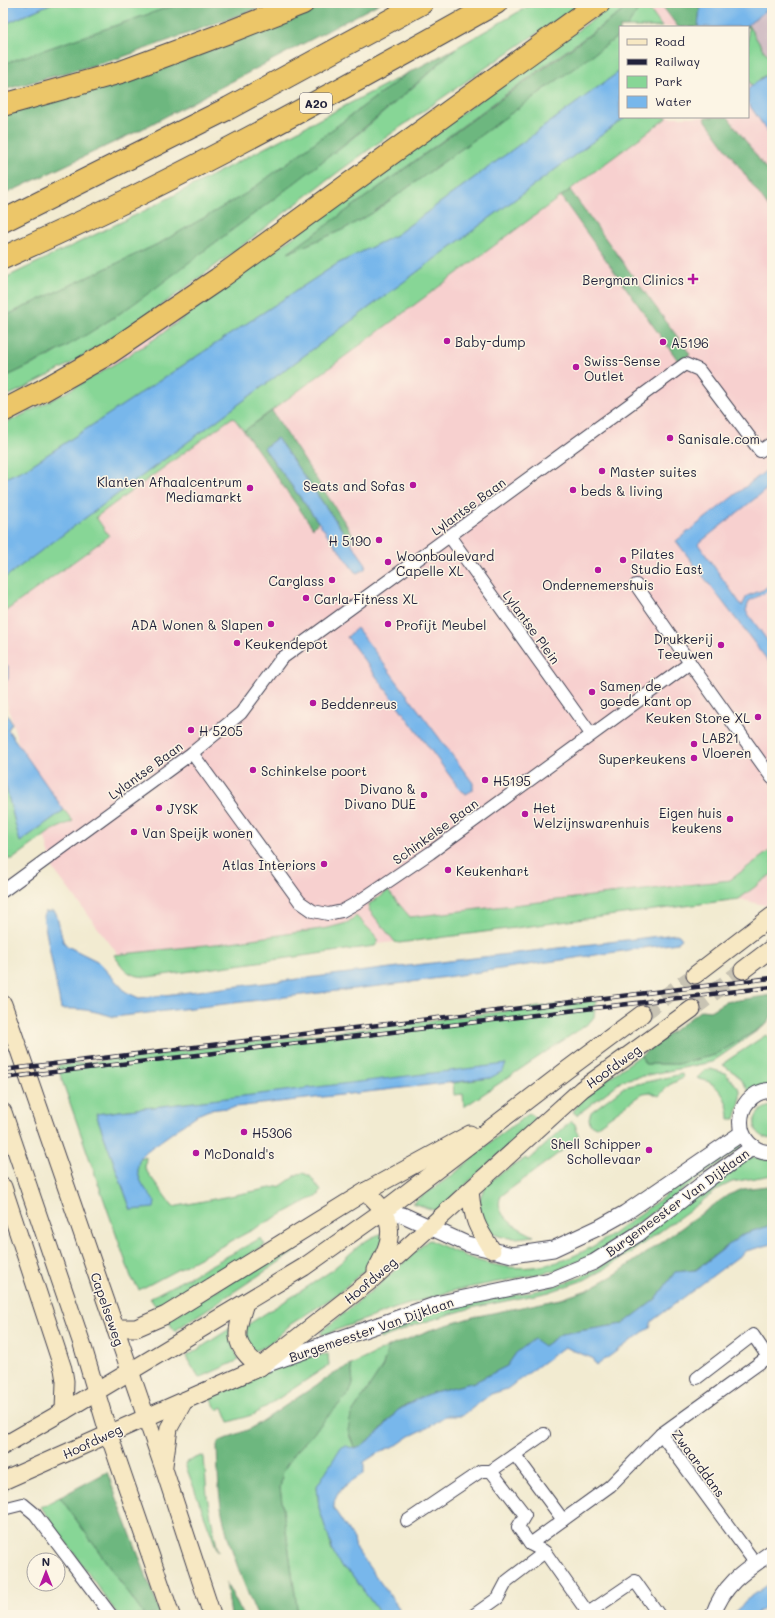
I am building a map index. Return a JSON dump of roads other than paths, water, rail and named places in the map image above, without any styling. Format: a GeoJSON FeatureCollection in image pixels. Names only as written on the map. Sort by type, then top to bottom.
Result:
{"type":"FeatureCollection","features":[{"type":"Feature","properties":{"kind":"highway"},"geometry":{"type":"LineString","coordinates":[[3,105],[121,72],[303,3]]}},
{"type":"Feature","properties":{"kind":"highway"},"geometry":{"type":"LineString","coordinates":[[3,221],[229,108],[422,3]]}},
{"type":"Feature","properties":{"kind":"highway","name":"A20"},"geometry":{"type":"LineString","coordinates":[[3,258],[133,197],[240,143],[353,83],[496,3]]}},
{"type":"Feature","properties":{"kind":"highway"},"geometry":{"type":"LineString","coordinates":[[3,411],[46,389],[109,353],[176,308],[438,121],[599,3]]}},
{"type":"Feature","properties":{"kind":"main road"},"geometry":{"type":"LineString","coordinates":[[695,975],[772,916]]}},
{"type":"Feature","properties":{"kind":"main road"},"geometry":{"type":"LineString","coordinates":[[744,970],[772,948]]}},
{"type":"Feature","properties":{"kind":"main road","name":"Capelseweg"},"geometry":{"type":"LineString","coordinates":[[3,1004],[164,1469],[212,1615]]}},
{"type":"Feature","properties":{"kind":"main road","name":"Hoofdweg"},"geometry":{"type":"LineString","coordinates":[[3,1481],[108,1432],[184,1402],[260,1367],[370,1280],[470,1192],[553,1114],[582,1089],[692,1009]]}},
{"type":"Feature","properties":{"kind":"main road","name":"Hoofdweg"},"geometry":{"type":"LineString","coordinates":[[3,1446],[130,1372],[304,1266],[383,1211],[642,1014]]}},
{"type":"Feature","properties":{"kind":"main road","name":"Hoofdweg"},"geometry":{"type":"LineString","coordinates":[[115,1328],[136,1328],[160,1318],[366,1192],[521,1105]]}},
{"type":"Feature","properties":{"kind":"main road"},"geometry":{"type":"LineString","coordinates":[[3,1112],[82,1344],[108,1432],[171,1615]]}},
{"type":"Feature","properties":{"kind":"main road"},"geometry":{"type":"LineString","coordinates":[[3,1187],[63,1369],[65,1381],[64,1411]]}},
{"type":"Feature","properties":{"kind":"main road"},"geometry":{"type":"LineString","coordinates":[[366,1192],[383,1211],[387,1221],[389,1245],[370,1280]]}},
{"type":"Feature","properties":{"kind":"main road"},"geometry":{"type":"LineString","coordinates":[[470,1192],[473,1217],[478,1230],[492,1250]]}},
{"type":"Feature","properties":{"kind":"main road"},"geometry":{"type":"LineString","coordinates":[[245,1303],[236,1329],[237,1340],[246,1355],[260,1367]]}},
{"type":"Feature","properties":{"kind":"main road"},"geometry":{"type":"LineString","coordinates":[[164,1469],[169,1428],[184,1402]]}},
{"type":"Feature","properties":{"kind":"street","name":"Lylantse Baan"},"geometry":{"type":"LineString","coordinates":[[3,891],[192,753],[241,714],[281,659],[685,364],[698,370],[760,452],[772,443]]}},
{"type":"Feature","properties":{"kind":"street","name":"Lylantse Plein"},"geometry":{"type":"LineString","coordinates":[[450,537],[591,734]]}},
{"type":"Feature","properties":{"kind":"street"},"geometry":{"type":"LineString","coordinates":[[636,586],[772,778]]}},
{"type":"Feature","properties":{"kind":"street","name":"Schinkelse Baan"},"geometry":{"type":"LineString","coordinates":[[192,753],[300,902],[313,911],[328,914],[342,911],[365,898],[430,853],[690,663]]}},
{"type":"Feature","properties":{"kind":"street"},"geometry":{"type":"LineString","coordinates":[[772,1090],[758,1094],[746,1103],[740,1116],[742,1133],[752,1147],[761,1151],[772,1153]]}},
{"type":"Feature","properties":{"kind":"street","name":"Burgemeester Van Dijklaan"},"geometry":{"type":"LineString","coordinates":[[383,1211],[403,1215],[467,1244],[512,1255],[553,1249],[625,1213],[742,1133]]}},
{"type":"Feature","properties":{"kind":"street","name":"Burgemeester Van Dijklaan"},"geometry":{"type":"LineString","coordinates":[[260,1367],[440,1303],[550,1280],[594,1262],[638,1234],[752,1147]]}},
{"type":"Feature","properties":{"kind":"street","name":"Zwaarddans"},"geometry":{"type":"LineString","coordinates":[[697,1378],[753,1335],[771,1358],[660,1434],[751,1557]]}},
{"type":"Feature","properties":{"kind":"street"},"geometry":{"type":"LineString","coordinates":[[407,1521],[481,1471],[491,1471],[544,1434]]}},
{"type":"Feature","properties":{"kind":"street"},"geometry":{"type":"LineString","coordinates":[[530,1544],[610,1486],[660,1434]]}},
{"type":"Feature","properties":{"kind":"street"},"geometry":{"type":"LineString","coordinates":[[515,1455],[563,1520]]}},
{"type":"Feature","properties":{"kind":"street"},"geometry":{"type":"LineString","coordinates":[[491,1471],[525,1515],[518,1527],[530,1544],[545,1552],[588,1613],[635,1581],[659,1615]]}},
{"type":"Feature","properties":{"kind":"street"},"geometry":{"type":"LineString","coordinates":[[3,1509],[22,1504],[35,1514],[111,1615]]}},
{"type":"Feature","properties":{"kind":"street"},"geometry":{"type":"LineString","coordinates":[[474,1615],[498,1598],[507,1581],[545,1552]]}},
{"type":"Feature","properties":{"kind":"street"},"geometry":{"type":"LineString","coordinates":[[713,1615],[722,1595],[735,1578],[772,1552]]}},
{"type":"Feature","properties":{"kind":"water"},"geometry":{"type":"Polygon","coordinates":[[[3,3],[52,3],[3,25],[3,3]]]}},
{"type":"Feature","properties":{"kind":"water"},"geometry":{"type":"Polygon","coordinates":[[[706,3],[772,3],[772,6],[746,26],[698,26],[700,9],[706,3]]]}},
{"type":"Feature","properties":{"kind":"water"},"geometry":{"type":"Polygon","coordinates":[[[619,72],[619,118],[625,118],[3,579],[3,479],[27,468],[337,264],[396,235],[619,72]]]}},
{"type":"Feature","properties":{"kind":"water"},"geometry":{"type":"Polygon","coordinates":[[[769,73],[772,73],[772,138],[749,104],[749,88],[769,73]]]}},
{"type":"Feature","properties":{"kind":"water"},"geometry":{"type":"Polygon","coordinates":[[[277,438],[366,564],[365,569],[358,573],[355,572],[264,448],[277,438]]]}},
{"type":"Feature","properties":{"kind":"water"},"geometry":{"type":"Polygon","coordinates":[[[772,466],[772,485],[698,544],[742,606],[747,596],[763,590],[772,583],[772,589],[749,601],[746,611],[772,647],[772,666],[676,541],[772,466]]]}},
{"type":"Feature","properties":{"kind":"water"},"geometry":{"type":"Polygon","coordinates":[[[357,628],[473,783],[473,790],[466,794],[461,791],[347,637],[357,628]]]}},
{"type":"Feature","properties":{"kind":"water"},"geometry":{"type":"Polygon","coordinates":[[[3,662],[8,666],[8,679],[3,685],[3,662]]]}},
{"type":"Feature","properties":{"kind":"water"},"geometry":{"type":"Polygon","coordinates":[[[3,708],[12,723],[8,730],[64,810],[20,842],[3,776],[3,708]]]}},
{"type":"Feature","properties":{"kind":"water"},"geometry":{"type":"Polygon","coordinates":[[[53,911],[56,913],[63,941],[67,946],[97,961],[126,992],[139,998],[676,934],[682,939],[677,943],[405,983],[114,1017],[88,1010],[61,1009],[43,916],[45,912],[53,911]]]}},
{"type":"Feature","properties":{"kind":"water"},"geometry":{"type":"Polygon","coordinates":[[[506,1064],[503,1071],[490,1078],[209,1110],[197,1115],[144,1153],[140,1160],[138,1172],[140,1179],[155,1202],[154,1208],[131,1210],[96,1114],[506,1064]]]}},
{"type":"Feature","properties":{"kind":"water"},"geometry":{"type":"Polygon","coordinates":[[[772,1225],[772,1244],[746,1251],[652,1321],[650,1327],[596,1366],[592,1358],[564,1347],[507,1389],[491,1394],[462,1416],[445,1416],[429,1427],[410,1436],[397,1445],[381,1451],[364,1462],[364,1473],[344,1487],[336,1497],[334,1509],[354,1539],[356,1549],[399,1608],[398,1613],[395,1615],[381,1615],[350,1572],[341,1566],[335,1557],[319,1508],[317,1486],[341,1447],[346,1446],[355,1449],[360,1447],[381,1430],[397,1411],[415,1400],[434,1392],[475,1382],[507,1366],[516,1353],[534,1339],[544,1346],[561,1334],[623,1324],[656,1299],[675,1272],[696,1270],[743,1234],[772,1225]]]}},
{"type":"Feature","properties":{"kind":"water"},"geometry":{"type":"Polygon","coordinates":[[[772,1582],[772,1601],[754,1615],[734,1615],[745,1601],[772,1582]]]}},
{"type":"Feature","properties":{"kind":"tunnel"},"geometry":{"type":"LineString","coordinates":[[692,1009],[743,970]]}},
{"type":"Feature","properties":{"kind":"tunnel"},"geometry":{"type":"LineString","coordinates":[[642,1014],[695,975]]}},
{"type":"Feature","properties":{"kind":"railway"},"geometry":{"type":"LineString","coordinates":[[3,1070],[772,978]]}},
{"type":"Feature","properties":{"kind":"railway"},"geometry":{"type":"LineString","coordinates":[[3,1078],[772,987]]}},
{"type":"Feature","properties":{"kind":"place","name":"Bergman Clinics"},"geometry":{"type":"Point","coordinates":[693,279]}},
{"type":"Feature","properties":{"kind":"place","name":"Baby-dump"},"geometry":{"type":"Point","coordinates":[447,341]}},
{"type":"Feature","properties":{"kind":"place","name":"A5196"},"geometry":{"type":"Point","coordinates":[663,342]}},
{"type":"Feature","properties":{"kind":"place","name":"Swiss-Sense Outlet"},"geometry":{"type":"Point","coordinates":[576,367]}},
{"type":"Feature","properties":{"kind":"place","name":"Sanisale.com"},"geometry":{"type":"Point","coordinates":[670,438]}},
{"type":"Feature","properties":{"kind":"place","name":"Master suites"},"geometry":{"type":"Point","coordinates":[602,471]}},
{"type":"Feature","properties":{"kind":"place","name":"Seats and Sofas"},"geometry":{"type":"Point","coordinates":[413,485]}},
{"type":"Feature","properties":{"kind":"place","name":"Klanten Afhaalcentrum Mediamarkt"},"geometry":{"type":"Point","coordinates":[250,488]}},
{"type":"Feature","properties":{"kind":"place","name":"beds & living"},"geometry":{"type":"Point","coordinates":[573,490]}},
{"type":"Feature","properties":{"kind":"place","name":"H 5190"},"geometry":{"type":"Point","coordinates":[379,540]}},
{"type":"Feature","properties":{"kind":"place","name":"Pilates Studio East"},"geometry":{"type":"Point","coordinates":[623,560]}},
{"type":"Feature","properties":{"kind":"place","name":"Woonboulevard Capelle XL"},"geometry":{"type":"Point","coordinates":[388,562]}},
{"type":"Feature","properties":{"kind":"place","name":"Ondernemershuis"},"geometry":{"type":"Point","coordinates":[598,570]}},
{"type":"Feature","properties":{"kind":"place","name":"Carglass"},"geometry":{"type":"Point","coordinates":[332,580]}},
{"type":"Feature","properties":{"kind":"place","name":"Carla Fitness XL"},"geometry":{"type":"Point","coordinates":[306,598]}},
{"type":"Feature","properties":{"kind":"place","name":"ADA Wonen & Slapen"},"geometry":{"type":"Point","coordinates":[271,624]}},
{"type":"Feature","properties":{"kind":"place","name":"Profijt Meubel"},"geometry":{"type":"Point","coordinates":[388,624]}},
{"type":"Feature","properties":{"kind":"place","name":"Keukendepot"},"geometry":{"type":"Point","coordinates":[237,643]}},
{"type":"Feature","properties":{"kind":"place","name":"Drukkerij Teeuwen"},"geometry":{"type":"Point","coordinates":[721,645]}},
{"type":"Feature","properties":{"kind":"place","name":"Samen de goede kant op"},"geometry":{"type":"Point","coordinates":[592,692]}},
{"type":"Feature","properties":{"kind":"place","name":"Beddenreus"},"geometry":{"type":"Point","coordinates":[313,703]}},
{"type":"Feature","properties":{"kind":"place","name":"Keuken Store XL"},"geometry":{"type":"Point","coordinates":[758,717]}},
{"type":"Feature","properties":{"kind":"place","name":"H 5205"},"geometry":{"type":"Point","coordinates":[191,730]}},
{"type":"Feature","properties":{"kind":"place","name":"LAB21 Vloeren"},"geometry":{"type":"Point","coordinates":[694,744]}},
{"type":"Feature","properties":{"kind":"place","name":"Superkeukens"},"geometry":{"type":"Point","coordinates":[694,758]}},
{"type":"Feature","properties":{"kind":"place","name":"Schinkelse poort"},"geometry":{"type":"Point","coordinates":[253,770]}},
{"type":"Feature","properties":{"kind":"place","name":"H5195"},"geometry":{"type":"Point","coordinates":[485,780]}},
{"type":"Feature","properties":{"kind":"place","name":"Divano & Divano DUE"},"geometry":{"type":"Point","coordinates":[424,795]}},
{"type":"Feature","properties":{"kind":"place","name":"JYSK"},"geometry":{"type":"Point","coordinates":[159,808]}},
{"type":"Feature","properties":{"kind":"place","name":"Het Welzijnswarenhuis"},"geometry":{"type":"Point","coordinates":[525,814]}},
{"type":"Feature","properties":{"kind":"place","name":"Eigen huis keukens"},"geometry":{"type":"Point","coordinates":[730,819]}},
{"type":"Feature","properties":{"kind":"place","name":"Van Speijk wonen"},"geometry":{"type":"Point","coordinates":[134,832]}},
{"type":"Feature","properties":{"kind":"place","name":"Atlas Interiors"},"geometry":{"type":"Point","coordinates":[324,864]}},
{"type":"Feature","properties":{"kind":"place","name":"Keukenhart"},"geometry":{"type":"Point","coordinates":[448,870]}},
{"type":"Feature","properties":{"kind":"place","name":"H5306"},"geometry":{"type":"Point","coordinates":[244,1132]}},
{"type":"Feature","properties":{"kind":"place","name":"Shell Schipper Schollevaar"},"geometry":{"type":"Point","coordinates":[649,1150]}},
{"type":"Feature","properties":{"kind":"place","name":"McDonald's"},"geometry":{"type":"Point","coordinates":[196,1153]}}]}
